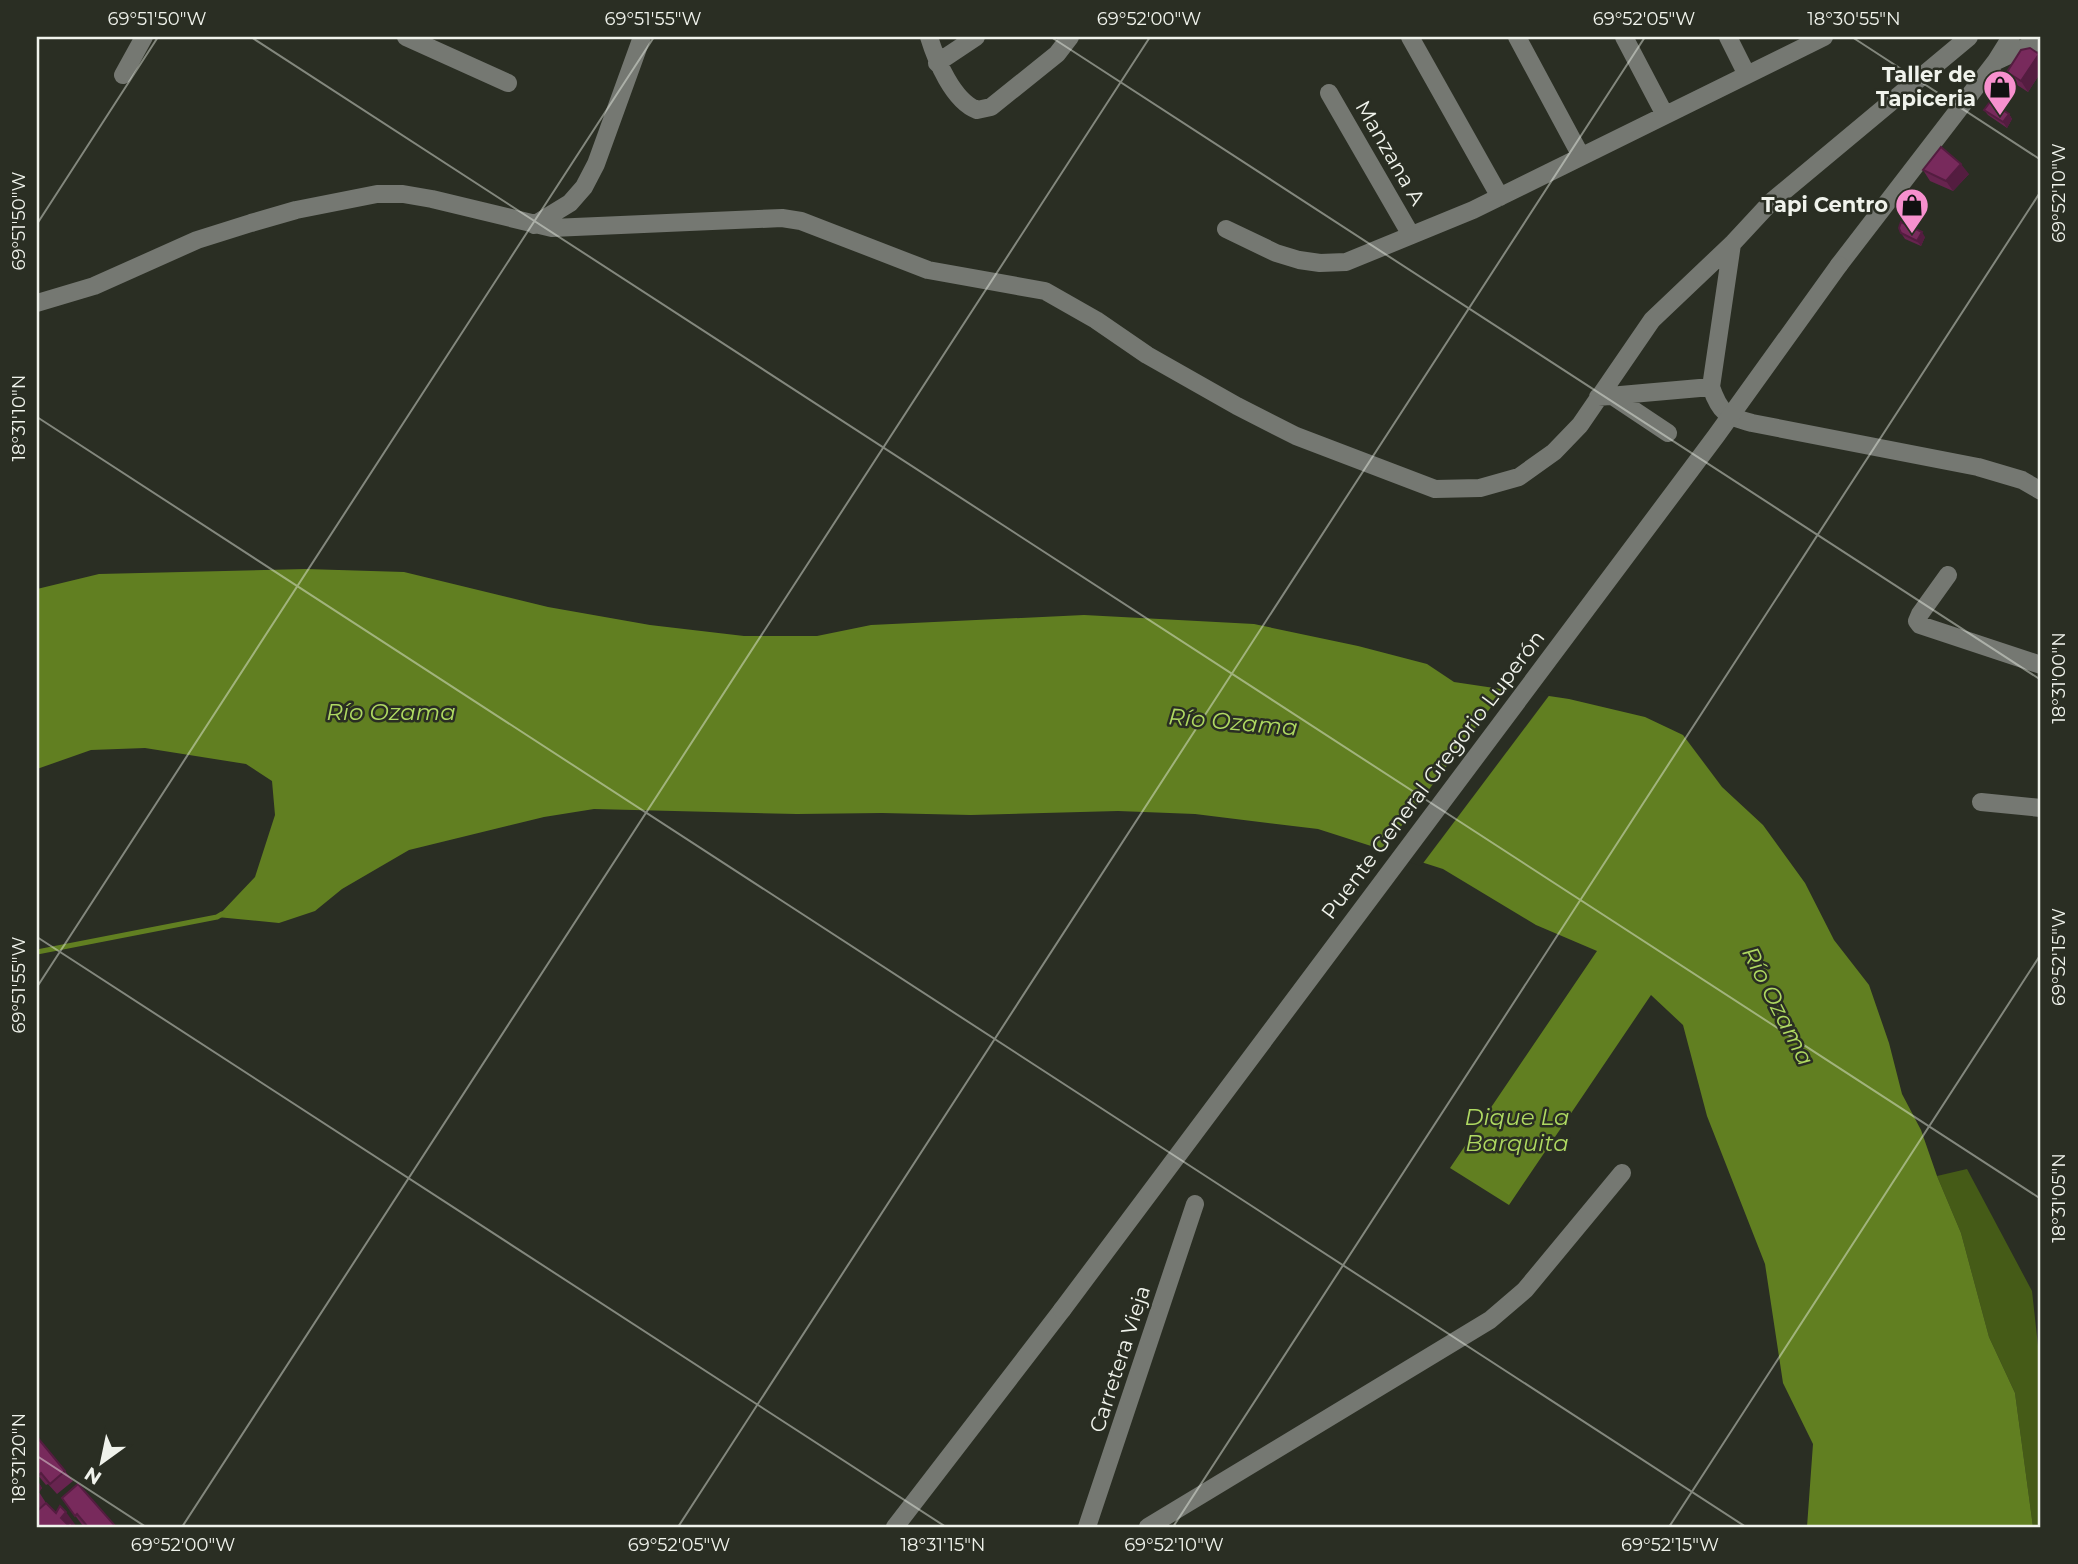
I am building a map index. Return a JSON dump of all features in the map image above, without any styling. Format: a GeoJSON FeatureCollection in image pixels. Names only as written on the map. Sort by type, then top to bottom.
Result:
{"type":"FeatureCollection","features":[{"type":"Feature","properties":{"kind":"street"},"geometry":{"type":"LineString","coordinates":[[123,75],[144,37]]}},
{"type":"Feature","properties":{"kind":"street"},"geometry":{"type":"LineString","coordinates":[[407,37],[508,83]]}},
{"type":"Feature","properties":{"kind":"street"},"geometry":{"type":"LineString","coordinates":[[534,225],[570,203],[584,187],[596,164],[642,37]]}},
{"type":"Feature","properties":{"kind":"street"},"geometry":{"type":"LineString","coordinates":[[929,37],[937,63],[963,102],[977,110],[991,107],[1057,54],[1070,37]]}},
{"type":"Feature","properties":{"kind":"street"},"geometry":{"type":"LineString","coordinates":[[937,63],[976,37]]}},
{"type":"Feature","properties":{"kind":"street"},"geometry":{"type":"LineString","coordinates":[[1410,37],[1500,197]]}},
{"type":"Feature","properties":{"kind":"street"},"geometry":{"type":"LineString","coordinates":[[1517,37],[1581,156]]}},
{"type":"Feature","properties":{"kind":"street"},"geometry":{"type":"LineString","coordinates":[[1624,37],[1665,115]]}},
{"type":"Feature","properties":{"kind":"street"},"geometry":{"type":"LineString","coordinates":[[1728,37],[1747,75]]}},
{"type":"Feature","properties":{"kind":"street"},"geometry":{"type":"LineString","coordinates":[[1226,229],[1276,253],[1299,260],[1320,263],[1346,262],[1500,197],[1824,37]]}},
{"type":"Feature","properties":{"kind":"street"},"geometry":{"type":"LineString","coordinates":[[37,303],[94,286],[197,240],[240,226],[296,210],[377,194],[403,194],[432,199],[534,225],[572,228],[782,218],[801,221],[928,270],[1045,291],[1096,320],[1147,355],[1237,406],[1317,444],[1435,489],[1480,488],[1519,477],[1554,452],[1606,397],[1652,320],[1732,244],[1771,202],[1969,37]]}},
{"type":"Feature","properties":{"kind":"street","name":"Puente General Gregorio Luperón"},"geometry":{"type":"LineString","coordinates":[[895,1527],[1062,1310],[1716,436],[1839,265],[1996,61],[2011,37]]}},
{"type":"Feature","properties":{"kind":"street"},"geometry":{"type":"LineString","coordinates":[[1996,61],[2041,40]]}},
{"type":"Feature","properties":{"kind":"street","name":"Manzana A"},"geometry":{"type":"LineString","coordinates":[[1329,93],[1411,235]]}},
{"type":"Feature","properties":{"kind":"street"},"geometry":{"type":"LineString","coordinates":[[1732,244],[1712,387],[1718,408],[1734,418],[1978,467],[2022,480],[2041,491]]}},
{"type":"Feature","properties":{"kind":"street"},"geometry":{"type":"LineString","coordinates":[[1606,397],[1712,387]]}},
{"type":"Feature","properties":{"kind":"street"},"geometry":{"type":"LineString","coordinates":[[1606,397],[1668,433]]}},
{"type":"Feature","properties":{"kind":"street"},"geometry":{"type":"LineString","coordinates":[[1948,575],[1920,614],[1917,621],[1920,625],[2041,665]]}},
{"type":"Feature","properties":{"kind":"street"},"geometry":{"type":"LineString","coordinates":[[1980,802],[2041,808]]}},
{"type":"Feature","properties":{"kind":"street"},"geometry":{"type":"LineString","coordinates":[[1148,1527],[1490,1320],[1525,1290],[1622,1173]]}},
{"type":"Feature","properties":{"kind":"street","name":"Carretera Vieja"},"geometry":{"type":"LineString","coordinates":[[1087,1527],[1195,1205]]}},
{"type":"Feature","properties":{"kind":"shaded area"},"geometry":{"type":"Polygon","coordinates":[[[1967,1169],[2032,1291],[2041,1373],[2041,1527],[2033,1527],[2015,1393],[1989,1337],[1961,1233],[1937,1176],[1967,1169]]]}},
{"type":"Feature","properties":{"kind":"water","name":"Río Ozama"},"geometry":{"type":"Polygon","coordinates":[[[306,569],[404,572],[548,607],[650,625],[744,636],[817,636],[871,625],[1084,615],[1254,624],[1427,664],[1454,682],[1569,699],[1645,717],[1683,735],[1722,787],[1763,825],[1805,883],[1834,940],[1869,985],[1889,1043],[1902,1094],[1921,1130],[1961,1233],[1989,1337],[2015,1393],[2033,1527],[1807,1527],[1813,1444],[1783,1383],[1765,1264],[1707,1116],[1683,1025],[1651,995],[1509,1205],[1450,1168],[1597,951],[1536,925],[1443,869],[1318,829],[1195,814],[1118,811],[971,815],[797,814],[594,809],[544,817],[409,850],[342,889],[315,911],[279,923],[217,917],[255,877],[275,815],[272,781],[246,764],[145,748],[91,750],[37,769],[37,589],[99,574],[306,569]]]}},
{"type":"Feature","properties":{"kind":"pier"},"geometry":{"type":"Polygon","coordinates":[[[1507,686],[1551,693],[1421,866],[1381,853],[1507,686]]]}},
{"type":"Feature","properties":{"kind":"building"},"geometry":{"type":"Polygon","coordinates":[[[2030,48],[2039,54],[2021,81],[2007,72],[2021,50],[2030,48]]]}},
{"type":"Feature","properties":{"kind":"building"},"geometry":{"type":"Polygon","coordinates":[[[1990,102],[2009,114],[2003,122],[1984,110],[1990,102]]]}},
{"type":"Feature","properties":{"kind":"building"},"geometry":{"type":"Polygon","coordinates":[[[1941,147],[1961,164],[1946,181],[1923,170],[1941,147]]]}},
{"type":"Feature","properties":{"kind":"building"},"geometry":{"type":"Polygon","coordinates":[[[1901,222],[1922,232],[1917,241],[1901,233],[1901,222]]]}},
{"type":"Feature","properties":{"kind":"building"},"geometry":{"type":"Polygon","coordinates":[[[37,1437],[65,1471],[50,1484],[41,1473],[37,1473],[37,1437]]]}},
{"type":"Feature","properties":{"kind":"building"},"geometry":{"type":"Polygon","coordinates":[[[78,1484],[116,1527],[88,1527],[77,1514],[75,1516],[62,1498],[78,1484]]]}},
{"type":"Feature","properties":{"kind":"building"},"geometry":{"type":"Polygon","coordinates":[[[46,1503],[56,1513],[60,1506],[66,1512],[61,1518],[74,1527],[40,1527],[37,1523],[37,1511],[46,1503]]]}},
{"type":"Feature","properties":{"kind":"waterway"},"geometry":{"type":"LineString","coordinates":[[37,952],[222,914]]}},
{"type":"Feature","properties":{"kind":"place","name":"Taller de Tapiceria"},"geometry":{"type":"Point","coordinates":[2000,117]}},
{"type":"Feature","properties":{"kind":"place","name":"Tapi Centro"},"geometry":{"type":"Point","coordinates":[1912,235]}},
{"type":"Feature","properties":{"kind":"water label","name":"Dique La Barquita"},"geometry":{"type":"Point","coordinates":[1517,1130]}}]}
